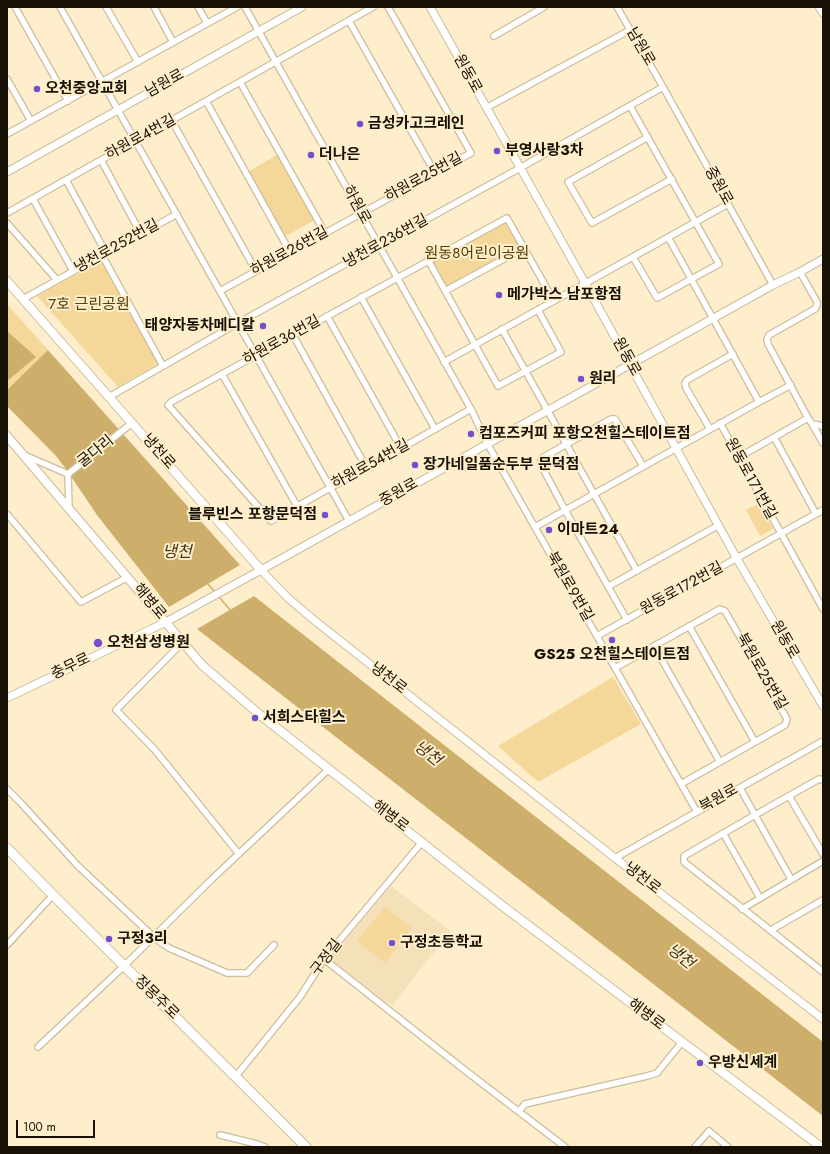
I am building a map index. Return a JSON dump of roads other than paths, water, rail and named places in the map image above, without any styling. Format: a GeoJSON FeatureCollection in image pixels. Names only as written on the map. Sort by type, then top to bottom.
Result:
{"type":"FeatureCollection","features":[{"type":"Feature","properties":{"kind":"main road","name":"냉천로"},"geometry":{"type":"LineString","coordinates":[[7,281],[262,570]]}},
{"type":"Feature","properties":{"kind":"main road","name":"해병로"},"geometry":{"type":"LineString","coordinates":[[7,436],[128,577],[182,643],[208,670],[259,714],[500,904],[821,1147]]}},
{"type":"Feature","properties":{"kind":"main road","name":"정몽주로"},"geometry":{"type":"LineString","coordinates":[[7,848],[53,896],[306,1147]]}},
{"type":"Feature","properties":{"kind":"street"},"geometry":{"type":"LineString","coordinates":[[15,7],[68,101]]}},
{"type":"Feature","properties":{"kind":"street"},"geometry":{"type":"LineString","coordinates":[[60,7],[349,521]]}},
{"type":"Feature","properties":{"kind":"street"},"geometry":{"type":"LineString","coordinates":[[106,7],[138,62]]}},
{"type":"Feature","properties":{"kind":"street"},"geometry":{"type":"LineString","coordinates":[[154,7],[173,42]]}},
{"type":"Feature","properties":{"kind":"street"},"geometry":{"type":"LineString","coordinates":[[198,7],[207,23]]}},
{"type":"Feature","properties":{"kind":"street"},"geometry":{"type":"LineString","coordinates":[[7,134],[236,7]]}},
{"type":"Feature","properties":{"kind":"street","name":"하원로"},"geometry":{"type":"LineString","coordinates":[[245,7],[397,277],[488,443]]}},
{"type":"Feature","properties":{"kind":"street","name":"남원로"},"geometry":{"type":"LineString","coordinates":[[7,172],[302,7]]}},
{"type":"Feature","properties":{"kind":"street","name":"하원로4번길"},"geometry":{"type":"LineString","coordinates":[[7,213],[373,7]]}},
{"type":"Feature","properties":{"kind":"street","name":"하원로25번길"},"geometry":{"type":"LineString","coordinates":[[361,213],[471,153],[388,7]]}},
{"type":"Feature","properties":{"kind":"street","name":"원동로"},"geometry":{"type":"LineString","coordinates":[[430,7],[585,283],[737,559],[823,706]]}},
{"type":"Feature","properties":{"kind":"street"},"geometry":{"type":"LineString","coordinates":[[494,36],[544,7]]}},
{"type":"Feature","properties":{"kind":"street","name":"남원로"},"geometry":{"type":"LineString","coordinates":[[617,7],[663,87]]}},
{"type":"Feature","properties":{"kind":"street"},"geometry":{"type":"LineString","coordinates":[[819,7],[823,13]]}},
{"type":"Feature","properties":{"kind":"street"},"geometry":{"type":"LineString","coordinates":[[349,21],[435,172]]}},
{"type":"Feature","properties":{"kind":"street"},"geometry":{"type":"LineString","coordinates":[[486,108],[630,30]]}},
{"type":"Feature","properties":{"kind":"street"},"geometry":{"type":"LineString","coordinates":[[7,79],[31,121]]}},
{"type":"Feature","properties":{"kind":"street"},"geometry":{"type":"LineString","coordinates":[[240,82],[325,233]]}},
{"type":"Feature","properties":{"kind":"street","name":"냉천로236번길"},"geometry":{"type":"LineString","coordinates":[[110,397],[663,87]]}},
{"type":"Feature","properties":{"kind":"street","name":"중원로"},"geometry":{"type":"LineString","coordinates":[[663,87],[773,285]]}},
{"type":"Feature","properties":{"kind":"street"},"geometry":{"type":"LineString","coordinates":[[206,101],[290,252]]}},
{"type":"Feature","properties":{"kind":"street"},"geometry":{"type":"LineString","coordinates":[[630,106],[719,264],[657,298],[633,257]]}},
{"type":"Feature","properties":{"kind":"street"},"geometry":{"type":"LineString","coordinates":[[172,120],[256,271]]}},
{"type":"Feature","properties":{"kind":"street"},"geometry":{"type":"LineString","coordinates":[[648,137],[568,182],[592,223],[672,179]]}},
{"type":"Feature","properties":{"kind":"street"},"geometry":{"type":"LineString","coordinates":[[101,160],[141,234]]}},
{"type":"Feature","properties":{"kind":"street"},"geometry":{"type":"LineString","coordinates":[[66,180],[163,366]]}},
{"type":"Feature","properties":{"kind":"street"},"geometry":{"type":"LineString","coordinates":[[33,199],[73,271]]}},
{"type":"Feature","properties":{"kind":"street"},"geometry":{"type":"LineString","coordinates":[[444,362],[728,204]]}},
{"type":"Feature","properties":{"kind":"street","name":"하원로26번길"},"geometry":{"type":"LineString","coordinates":[[220,291],[361,213]]}},
{"type":"Feature","properties":{"kind":"street","name":"냉천로252번길"},"geometry":{"type":"LineString","coordinates":[[23,299],[177,214]]}},
{"type":"Feature","properties":{"kind":"street","name":"하원로36번길"},"geometry":{"type":"LineString","coordinates":[[271,521],[168,405],[397,277],[507,218],[524,248]]}},
{"type":"Feature","properties":{"kind":"street","name":"냉천로252번길"},"geometry":{"type":"LineString","coordinates":[[7,223],[58,280]]}},
{"type":"Feature","properties":{"kind":"street"},"geometry":{"type":"LineString","coordinates":[[668,237],[759,402]]}},
{"type":"Feature","properties":{"kind":"street"},"geometry":{"type":"LineString","coordinates":[[445,291],[524,248],[554,301]]}},
{"type":"Feature","properties":{"kind":"street","name":"중원로"},"geometry":{"type":"LineString","coordinates":[[177,615],[262,570],[547,410],[823,259]]}},
{"type":"Feature","properties":{"kind":"street"},"geometry":{"type":"LineString","coordinates":[[428,260],[498,386],[561,352],[538,310]]}},
{"type":"Feature","properties":{"kind":"street"},"geometry":{"type":"LineString","coordinates":[[800,272],[817,302],[817,305],[815,309],[769,335],[767,339],[768,344],[823,443]]}},
{"type":"Feature","properties":{"kind":"street"},"geometry":{"type":"LineString","coordinates":[[361,297],[435,429]]}},
{"type":"Feature","properties":{"kind":"street"},"geometry":{"type":"LineString","coordinates":[[327,316],[400,448]]}},
{"type":"Feature","properties":{"kind":"street"},"geometry":{"type":"LineString","coordinates":[[502,329],[637,571]]}},
{"type":"Feature","properties":{"kind":"street"},"geometry":{"type":"LineString","coordinates":[[293,335],[366,467]]}},
{"type":"Feature","properties":{"kind":"street"},"geometry":{"type":"LineString","coordinates":[[710,429],[686,388],[685,382],[732,354]]}},
{"type":"Feature","properties":{"kind":"street"},"geometry":{"type":"LineString","coordinates":[[222,374],[297,506]]}},
{"type":"Feature","properties":{"kind":"street"},"geometry":{"type":"LineString","coordinates":[[535,527],[720,423],[791,385]]}},
{"type":"Feature","properties":{"kind":"street","name":"하원로54번길"},"geometry":{"type":"LineString","coordinates":[[271,521],[400,448],[471,410]]}},
{"type":"Feature","properties":{"kind":"street"},"geometry":{"type":"LineString","coordinates":[[739,458],[808,418]]}},
{"type":"Feature","properties":{"kind":"street"},"geometry":{"type":"LineString","coordinates":[[566,445],[611,419],[615,419],[643,466]]}},
{"type":"Feature","properties":{"kind":"street","name":"굴다리"},"geometry":{"type":"LineString","coordinates":[[68,474],[132,423]]}},
{"type":"Feature","properties":{"kind":"street","name":"원동로171번길"},"geometry":{"type":"LineString","coordinates":[[720,423],[780,534],[823,609]]}},
{"type":"Feature","properties":{"kind":"street"},"geometry":{"type":"LineString","coordinates":[[812,424],[823,427]]}},
{"type":"Feature","properties":{"kind":"street"},"geometry":{"type":"LineString","coordinates":[[774,437],[816,514]]}},
{"type":"Feature","properties":{"kind":"street","name":"북원로9번길"},"geometry":{"type":"LineString","coordinates":[[488,443],[697,812]]}},
{"type":"Feature","properties":{"kind":"street","name":"원동로172번길"},"geometry":{"type":"LineString","coordinates":[[566,445],[542,458],[541,465],[627,620]]}},
{"type":"Feature","properties":{"kind":"street"},"geometry":{"type":"LineString","coordinates":[[23,455],[68,474],[69,508]]}},
{"type":"Feature","properties":{"kind":"street","name":"원동로171번길"},"geometry":{"type":"LineString","coordinates":[[737,559],[823,510]]}},
{"type":"Feature","properties":{"kind":"street"},"geometry":{"type":"LineString","coordinates":[[7,514],[81,602],[128,577]]}},
{"type":"Feature","properties":{"kind":"street"},"geometry":{"type":"LineString","coordinates":[[609,586],[720,526]]}},
{"type":"Feature","properties":{"kind":"street","name":"원동로172번길"},"geometry":{"type":"LineString","coordinates":[[597,636],[737,559]]}},
{"type":"Feature","properties":{"kind":"street","name":"냉천로"},"geometry":{"type":"LineString","coordinates":[[262,570],[288,598],[314,620],[615,858],[823,1019]]}},
{"type":"Feature","properties":{"kind":"street","name":"북원로25번길"},"geometry":{"type":"LineString","coordinates":[[681,784],[786,725],[788,719],[725,611],[720,609],[689,626]]}},
{"type":"Feature","properties":{"kind":"street","name":"충무로"},"geometry":{"type":"LineString","coordinates":[[7,698],[166,622],[177,615]]}},
{"type":"Feature","properties":{"kind":"street"},"geometry":{"type":"LineString","coordinates":[[615,668],[689,626],[755,742]]}},
{"type":"Feature","properties":{"kind":"street"},"geometry":{"type":"LineString","coordinates":[[182,643],[116,710],[155,750],[239,854]]}},
{"type":"Feature","properties":{"kind":"street"},"geometry":{"type":"LineString","coordinates":[[654,646],[720,762]]}},
{"type":"Feature","properties":{"kind":"street","name":"북원로"},"geometry":{"type":"LineString","coordinates":[[615,858],[823,741]]}},
{"type":"Feature","properties":{"kind":"street"},"geometry":{"type":"LineString","coordinates":[[38,1047],[329,769]]}},
{"type":"Feature","properties":{"kind":"street"},"geometry":{"type":"LineString","coordinates":[[823,780],[819,779],[684,856],[684,862],[823,972]]}},
{"type":"Feature","properties":{"kind":"street"},"geometry":{"type":"LineString","coordinates":[[740,788],[791,879]]}},
{"type":"Feature","properties":{"kind":"street"},"geometry":{"type":"LineString","coordinates":[[7,789],[78,866],[154,937],[169,948],[227,972],[247,973],[274,945]]}},
{"type":"Feature","properties":{"kind":"street"},"geometry":{"type":"LineString","coordinates":[[789,796],[823,854]]}},
{"type":"Feature","properties":{"kind":"street"},"geometry":{"type":"LineString","coordinates":[[723,833],[760,898]]}},
{"type":"Feature","properties":{"kind":"street","name":"구정길"},"geometry":{"type":"LineString","coordinates":[[236,1076],[300,997],[324,959],[422,842]]}},
{"type":"Feature","properties":{"kind":"street"},"geometry":{"type":"LineString","coordinates":[[742,909],[823,861]]}},
{"type":"Feature","properties":{"kind":"street"},"geometry":{"type":"LineString","coordinates":[[7,945],[53,896]]}},
{"type":"Feature","properties":{"kind":"street"},"geometry":{"type":"LineString","coordinates":[[771,930],[823,900]]}},
{"type":"Feature","properties":{"kind":"street"},"geometry":{"type":"LineString","coordinates":[[324,959],[462,1068],[566,1147]]}},
{"type":"Feature","properties":{"kind":"street"},"geometry":{"type":"LineString","coordinates":[[519,1111],[525,1104],[657,1072],[682,1042]]}},
{"type":"Feature","properties":{"kind":"street"},"geometry":{"type":"LineString","coordinates":[[695,1147],[709,1131],[728,1147]]}},
{"type":"Feature","properties":{"kind":"street"},"geometry":{"type":"LineString","coordinates":[[220,1135],[265,1147]]}},
{"type":"Feature","properties":{"kind":"water"},"geometry":{"type":"Polygon","coordinates":[[[7,331],[36,357],[7,381],[7,331]]]}},
{"type":"Feature","properties":{"kind":"water","name":"냉천"},"geometry":{"type":"Polygon","coordinates":[[[48,350],[240,565],[169,607],[97,515],[56,456],[7,406],[7,390],[48,350]]]}},
{"type":"Feature","properties":{"kind":"water"},"geometry":{"type":"Polygon","coordinates":[[[254,596],[823,1042],[823,1116],[197,629],[254,596]]]}},
{"type":"Feature","properties":{"kind":"waterway","name":"냉천"},"geometry":{"type":"LineString","coordinates":[[207,583],[215,592]]}},
{"type":"Feature","properties":{"kind":"waterway","name":"냉천"},"geometry":{"type":"LineString","coordinates":[[219,597],[231,611]]}},
{"type":"Feature","properties":{"kind":"place","name":"오천중앙교회"},"geometry":{"type":"Point","coordinates":[37,89]}},
{"type":"Feature","properties":{"kind":"place","name":"금성카고크레인"},"geometry":{"type":"Point","coordinates":[360,124]}},
{"type":"Feature","properties":{"kind":"place","name":"부영사랑3차"},"geometry":{"type":"Point","coordinates":[497,151]}},
{"type":"Feature","properties":{"kind":"place","name":"더나은"},"geometry":{"type":"Point","coordinates":[311,155]}},
{"type":"Feature","properties":{"kind":"place","name":"메가박스 남포항점"},"geometry":{"type":"Point","coordinates":[499,295]}},
{"type":"Feature","properties":{"kind":"place","name":"태양자동차메디칼"},"geometry":{"type":"Point","coordinates":[263,326]}},
{"type":"Feature","properties":{"kind":"place","name":"원리"},"geometry":{"type":"Point","coordinates":[581,379]}},
{"type":"Feature","properties":{"kind":"place","name":"컴포즈커피 포항오천힐스테이트점"},"geometry":{"type":"Point","coordinates":[471,434]}},
{"type":"Feature","properties":{"kind":"place","name":"장가네일품순두부 문덕점"},"geometry":{"type":"Point","coordinates":[415,465]}},
{"type":"Feature","properties":{"kind":"place","name":"블루빈스 포항문덕점"},"geometry":{"type":"Point","coordinates":[325,515]}},
{"type":"Feature","properties":{"kind":"place","name":"이마트24"},"geometry":{"type":"Point","coordinates":[549,530]}},
{"type":"Feature","properties":{"kind":"place","name":"GS25 오천힐스테이트점"},"geometry":{"type":"Point","coordinates":[612,640]}},
{"type":"Feature","properties":{"kind":"place","name":"오천삼성병원"},"geometry":{"type":"Point","coordinates":[98,643]}},
{"type":"Feature","properties":{"kind":"place","name":"서희스타힐스"},"geometry":{"type":"Point","coordinates":[255,718]}},
{"type":"Feature","properties":{"kind":"place","name":"구정3리"},"geometry":{"type":"Point","coordinates":[109,939]}},
{"type":"Feature","properties":{"kind":"place","name":"구정초등학교"},"geometry":{"type":"Point","coordinates":[392,943]}},
{"type":"Feature","properties":{"kind":"place","name":"우방신세계"},"geometry":{"type":"Point","coordinates":[700,1063]}},
{"type":"Feature","properties":{"kind":"park label","name":"원동8어린이공원"},"geometry":{"type":"Point","coordinates":[477,254]}},
{"type":"Feature","properties":{"kind":"park label","name":"7호 근린공원"},"geometry":{"type":"Point","coordinates":[89,305]}}]}
